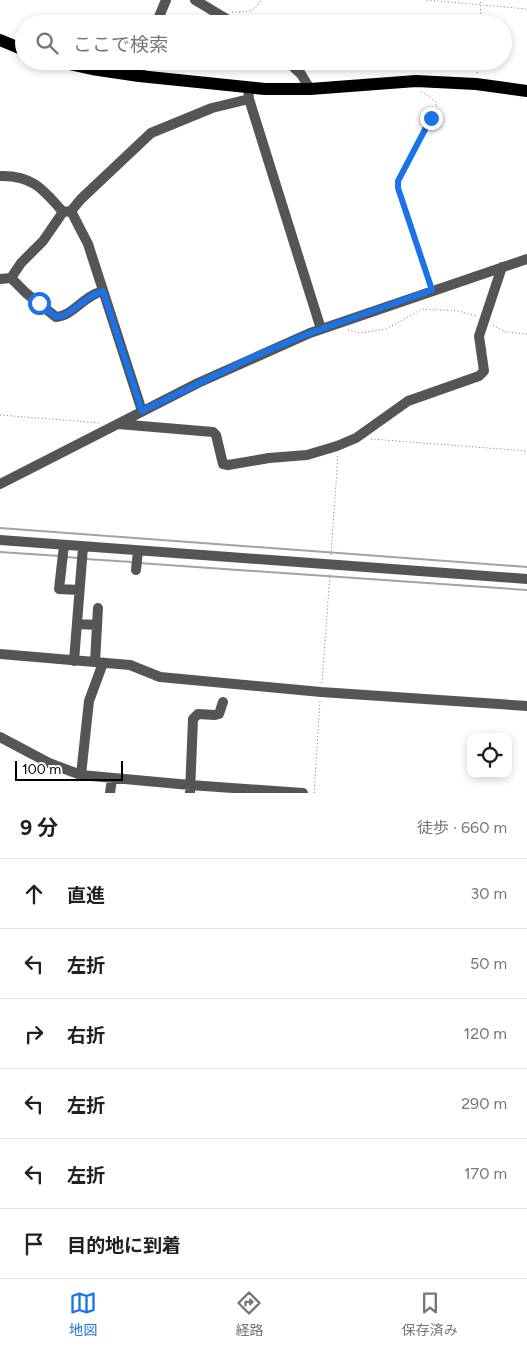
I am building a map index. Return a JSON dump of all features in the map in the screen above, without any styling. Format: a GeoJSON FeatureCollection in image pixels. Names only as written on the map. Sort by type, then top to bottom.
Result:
{"type":"FeatureCollection","features":[{"type":"Feature","properties":{"kind":"main road"},"geometry":{"type":"LineString","coordinates":[[0,40],[15,46]]}},
{"type":"Feature","properties":{"kind":"main road"},"geometry":{"type":"LineString","coordinates":[[92,70],[248,94],[416,81],[476,84],[527,90]]}},
{"type":"Feature","properties":{"kind":"street"},"geometry":{"type":"LineString","coordinates":[[160,15],[166,0]]}},
{"type":"Feature","properties":{"kind":"street"},"geometry":{"type":"LineString","coordinates":[[195,0],[222,15]]}},
{"type":"Feature","properties":{"kind":"street"},"geometry":{"type":"LineString","coordinates":[[139,76],[141,70]]}},
{"type":"Feature","properties":{"kind":"street"},"geometry":{"type":"LineString","coordinates":[[297,70],[310,89]]}},
{"type":"Feature","properties":{"kind":"street"},"geometry":{"type":"LineString","coordinates":[[11,278],[21,263],[43,241],[67,212],[151,134],[248,94],[321,329]]}},
{"type":"Feature","properties":{"kind":"street"},"geometry":{"type":"LineString","coordinates":[[0,176],[19,176],[45,191],[67,212],[88,244],[142,411]]}},
{"type":"Feature","properties":{"kind":"street"},"geometry":{"type":"LineString","coordinates":[[0,484],[142,411],[253,357],[344,320],[527,260]]}},
{"type":"Feature","properties":{"kind":"street"},"geometry":{"type":"LineString","coordinates":[[117,424],[213,432],[216,435],[220,459],[223,464],[228,466],[269,458],[307,455],[337,446],[356,438],[408,402],[479,376],[484,371],[479,336],[502,267]]}},
{"type":"Feature","properties":{"kind":"street"},"geometry":{"type":"LineString","coordinates":[[0,279],[11,278],[56,317],[69,313],[82,301],[103,291]]}},
{"type":"Feature","properties":{"kind":"street"},"geometry":{"type":"LineString","coordinates":[[0,540],[63,554],[82,554],[137,562],[527,579]]}},
{"type":"Feature","properties":{"kind":"street"},"geometry":{"type":"LineString","coordinates":[[63,554],[59,588],[79,590]]}},
{"type":"Feature","properties":{"kind":"street"},"geometry":{"type":"LineString","coordinates":[[74,661],[82,554]]}},
{"type":"Feature","properties":{"kind":"street"},"geometry":{"type":"LineString","coordinates":[[81,775],[89,701],[99,663],[98,608]]}},
{"type":"Feature","properties":{"kind":"street"},"geometry":{"type":"LineString","coordinates":[[77,624],[98,625]]}},
{"type":"Feature","properties":{"kind":"street"},"geometry":{"type":"LineString","coordinates":[[0,654],[130,665],[160,677],[321,692],[527,706]]}},
{"type":"Feature","properties":{"kind":"street"},"geometry":{"type":"LineString","coordinates":[[190,789],[193,718],[198,714],[219,714],[223,702]]}},
{"type":"Feature","properties":{"kind":"street"},"geometry":{"type":"LineString","coordinates":[[0,737],[63,770],[81,775],[190,789],[303,793]]}},
{"type":"Feature","properties":{"kind":"street"},"geometry":{"type":"LineString","coordinates":[[110,793],[112,779]]}},
{"type":"Feature","properties":{"kind":"path"},"geometry":{"type":"LineString","coordinates":[[226,15],[230,12],[251,11],[256,8],[261,0]]}},
{"type":"Feature","properties":{"kind":"path"},"geometry":{"type":"LineString","coordinates":[[427,0],[527,9]]}},
{"type":"Feature","properties":{"kind":"path"},"geometry":{"type":"LineString","coordinates":[[480,15],[481,0]]}},
{"type":"Feature","properties":{"kind":"path"},"geometry":{"type":"LineString","coordinates":[[476,84],[477,70]]}},
{"type":"Feature","properties":{"kind":"path"},"geometry":{"type":"LineString","coordinates":[[416,81],[420,91],[436,102],[436,108],[398,181],[398,188],[432,290]]}},
{"type":"Feature","properties":{"kind":"path"},"geometry":{"type":"LineString","coordinates":[[344,320],[348,331],[360,333],[386,330],[422,309],[458,311],[473,314],[505,332],[527,334]]}},
{"type":"Feature","properties":{"kind":"path"},"geometry":{"type":"LineString","coordinates":[[0,415],[117,424]]}},
{"type":"Feature","properties":{"kind":"path"},"geometry":{"type":"LineString","coordinates":[[356,438],[527,451]]}},
{"type":"Feature","properties":{"kind":"path"},"geometry":{"type":"LineString","coordinates":[[331,556],[337,446]]}},
{"type":"Feature","properties":{"kind":"path"},"geometry":{"type":"LineString","coordinates":[[329,579],[330,572]]}},
{"type":"Feature","properties":{"kind":"waterway"},"geometry":{"type":"LineString","coordinates":[[0,528],[527,567]]}},
{"type":"Feature","properties":{"kind":"waterway"},"geometry":{"type":"LineString","coordinates":[[0,552],[60,556]]}},
{"type":"Feature","properties":{"kind":"waterway"},"geometry":{"type":"LineString","coordinates":[[67,557],[77,558]]}},
{"type":"Feature","properties":{"kind":"waterway"},"geometry":{"type":"LineString","coordinates":[[85,559],[132,562]]}},
{"type":"Feature","properties":{"kind":"waterway"},"geometry":{"type":"LineString","coordinates":[[139,563],[527,590]]}},
{"type":"Feature","properties":{"kind":"route"},"geometry":{"type":"LineString","coordinates":[[39,303],[56,317],[61,317],[69,313],[82,301],[103,291],[142,411],[253,357],[310,333],[432,290],[398,188],[398,181],[431,118]]}}]}
